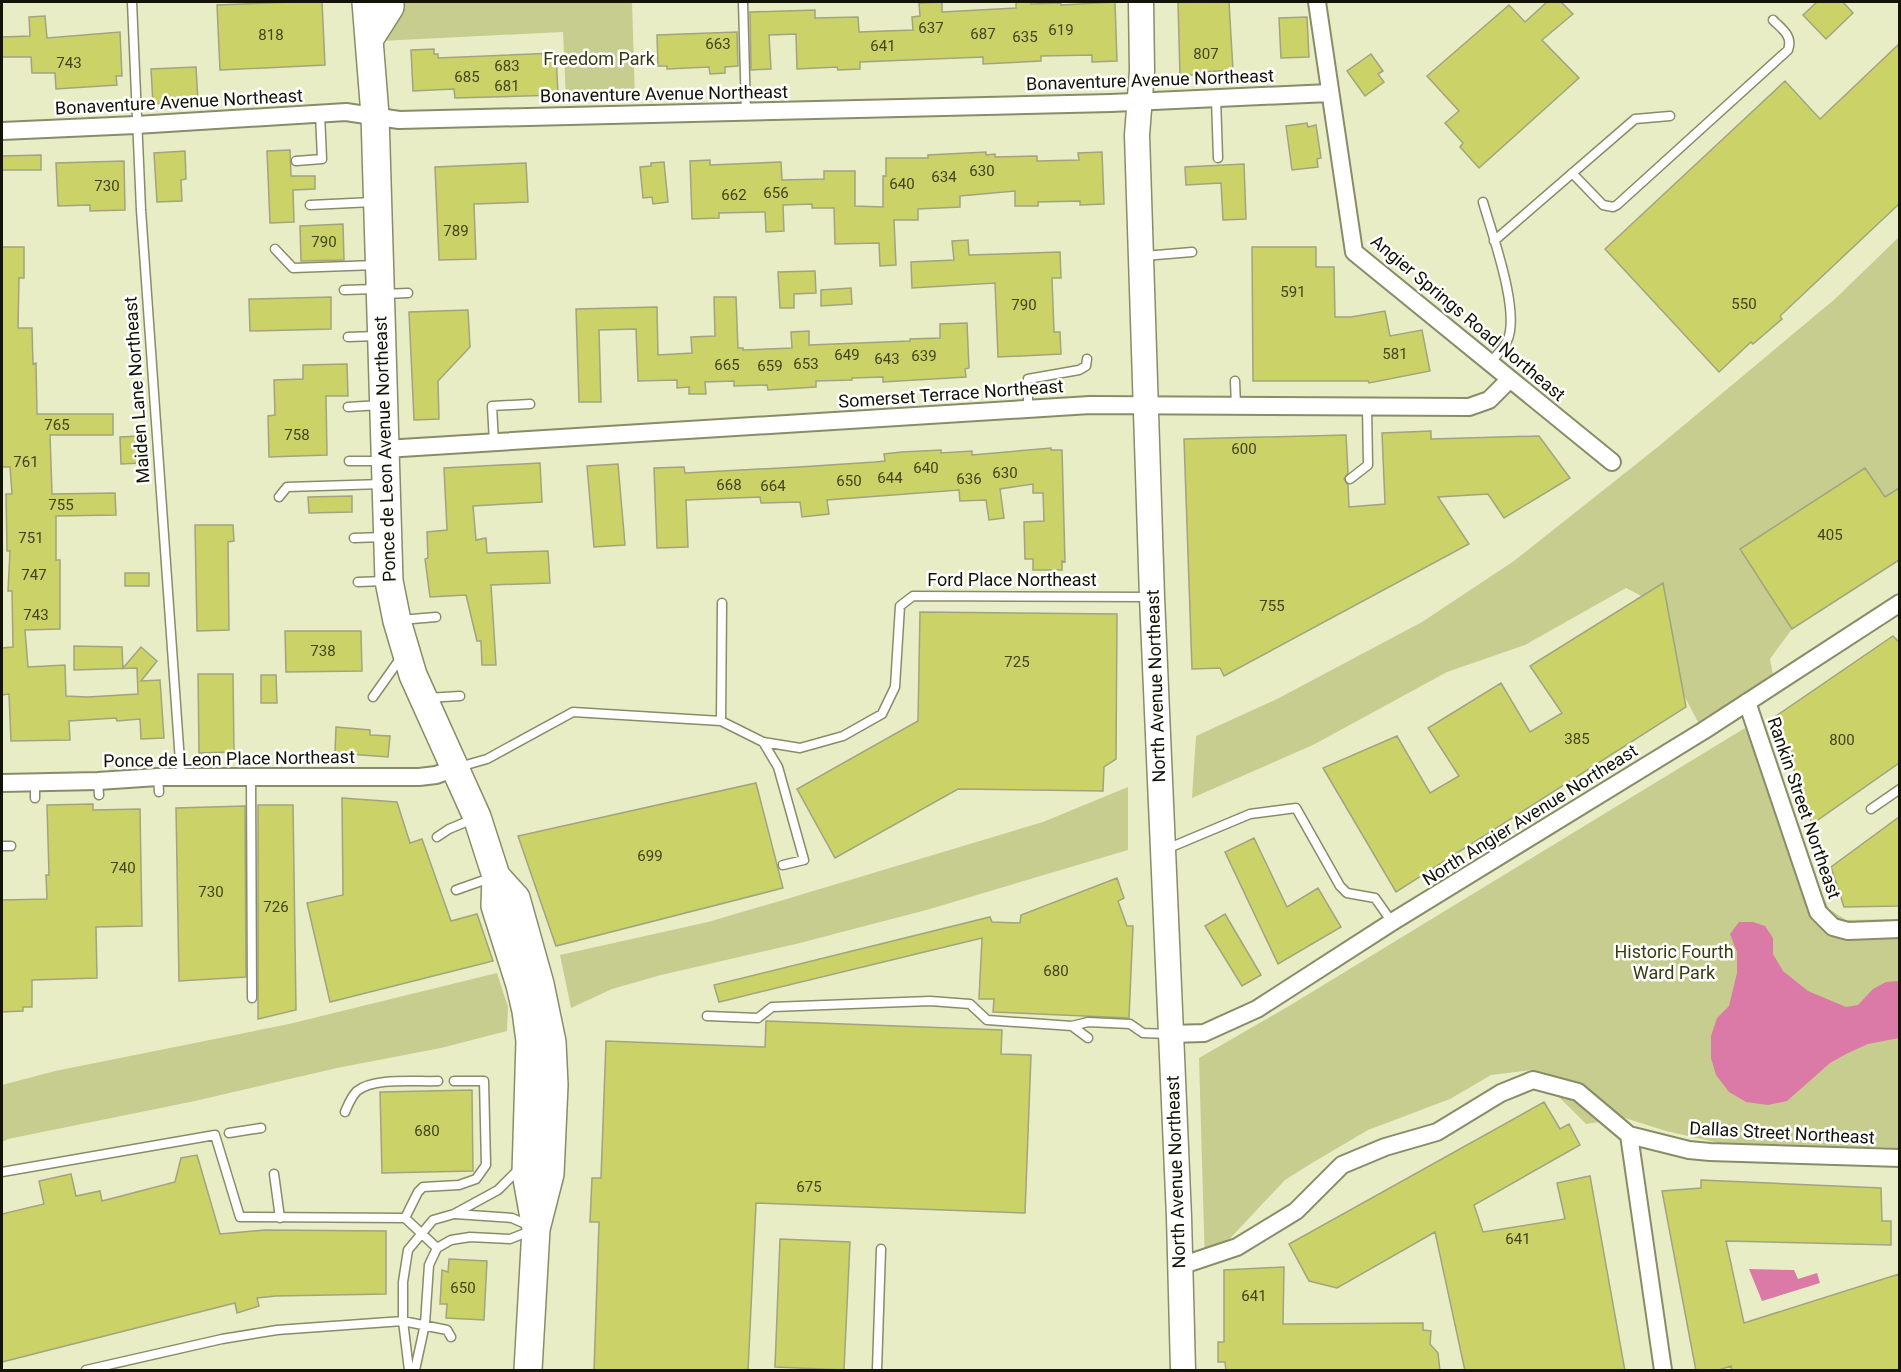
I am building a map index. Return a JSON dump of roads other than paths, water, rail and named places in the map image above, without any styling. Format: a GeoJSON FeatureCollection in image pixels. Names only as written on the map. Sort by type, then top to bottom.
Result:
{"type":"FeatureCollection","features":[{"type":"Feature","properties":{"kind":"highway","name":"Ponce de Leon Avenue Northeast"},"geometry":{"type":"LineString","coordinates":[[366,2],[375,115],[389,581],[397,621],[413,675],[477,817],[496,876],[495,906],[524,1002],[530,1041],[526,1173],[536,1229]]}},
{"type":"Feature","properties":{"kind":"highway"},"geometry":{"type":"LineString","coordinates":[[369,40],[390,7],[390,2]]}},
{"type":"Feature","properties":{"kind":"highway","name":"Ponce de Leon Avenue Northeast"},"geometry":{"type":"LineString","coordinates":[[496,876],[516,898],[540,984],[552,1042],[554,1085],[550,1174],[536,1229],[528,1371]]}},
{"type":"Feature","properties":{"kind":"main road","name":"North Avenue Northeast"},"geometry":{"type":"LineString","coordinates":[[1141,2],[1142,71],[1137,135],[1152,597],[1183,1371]]}},
{"type":"Feature","properties":{"kind":"street","name":"Angier Springs Road Northeast"},"geometry":{"type":"LineString","coordinates":[[1317,2],[1354,252],[1611,462]]}},
{"type":"Feature","properties":{"kind":"street","name":"Bonaventure Avenue Northeast"},"geometry":{"type":"LineString","coordinates":[[2,131],[346,112],[399,120],[1111,103],[1329,93]]}},
{"type":"Feature","properties":{"kind":"street","name":"Somerset Terrace Northeast"},"geometry":{"type":"LineString","coordinates":[[385,465],[494,443],[1090,405],[1469,407],[1489,400],[1510,379]]}},
{"type":"Feature","properties":{"kind":"street","name":"North Angier Avenue Northeast"},"geometry":{"type":"LineString","coordinates":[[1171,1034],[1204,1033],[1257,1009],[1392,922],[1693,737],[1899,603]]}},
{"type":"Feature","properties":{"kind":"street","name":"Rankin Street Northeast"},"geometry":{"type":"LineString","coordinates":[[1747,702],[1818,912],[1833,927],[1848,931],[1899,929]]}},
{"type":"Feature","properties":{"kind":"street","name":"Ponce de Leon Place Northeast"},"geometry":{"type":"LineString","coordinates":[[2,783],[35,790],[99,788],[158,784],[181,776],[418,777],[455,768]]}},
{"type":"Feature","properties":{"kind":"street","name":"Dallas Street Northeast"},"geometry":{"type":"LineString","coordinates":[[1180,1266],[1237,1246],[1296,1210],[1342,1165],[1385,1147],[1437,1132],[1501,1093],[1533,1080],[1578,1092],[1629,1135],[1689,1150],[1899,1158]]}},
{"type":"Feature","properties":{"kind":"street"},"geometry":{"type":"LineString","coordinates":[[1629,1135],[1663,1371]]}},
{"type":"Feature","properties":{"kind":"lane","name":"Maiden Lane Northeast"},"geometry":{"type":"LineString","coordinates":[[132,2],[136,125],[181,776]]}},
{"type":"Feature","properties":{"kind":"lane"},"geometry":{"type":"LineString","coordinates":[[743,2],[746,112]]}},
{"type":"Feature","properties":{"kind":"lane"},"geometry":{"type":"LineString","coordinates":[[1572,173],[1603,205],[1613,207],[1617,205],[1788,50],[1789,36],[1773,20]]}},
{"type":"Feature","properties":{"kind":"lane"},"geometry":{"type":"LineString","coordinates":[[1216,97],[1218,158]]}},
{"type":"Feature","properties":{"kind":"lane"},"geometry":{"type":"LineString","coordinates":[[296,160],[322,159],[320,114]]}},
{"type":"Feature","properties":{"kind":"lane"},"geometry":{"type":"LineString","coordinates":[[1494,241],[1635,119],[1670,116]]}},
{"type":"Feature","properties":{"kind":"lane"},"geometry":{"type":"LineString","coordinates":[[310,205],[377,202]]}},
{"type":"Feature","properties":{"kind":"lane"},"geometry":{"type":"LineString","coordinates":[[1483,202],[1510,304],[1512,325],[1507,342],[1490,363]]}},
{"type":"Feature","properties":{"kind":"lane"},"geometry":{"type":"LineString","coordinates":[[275,249],[293,268],[380,283],[408,293]]}},
{"type":"Feature","properties":{"kind":"lane"},"geometry":{"type":"LineString","coordinates":[[1141,256],[1192,252]]}},
{"type":"Feature","properties":{"kind":"lane"},"geometry":{"type":"LineString","coordinates":[[344,290],[380,283]]}},
{"type":"Feature","properties":{"kind":"lane"},"geometry":{"type":"LineString","coordinates":[[348,337],[381,336]]}},
{"type":"Feature","properties":{"kind":"lane"},"geometry":{"type":"LineString","coordinates":[[1028,409],[1028,379],[1079,370],[1086,366],[1087,359]]}},
{"type":"Feature","properties":{"kind":"lane"},"geometry":{"type":"LineString","coordinates":[[1235,381],[1236,406]]}},
{"type":"Feature","properties":{"kind":"lane"},"geometry":{"type":"LineString","coordinates":[[494,443],[492,406],[530,404]]}},
{"type":"Feature","properties":{"kind":"lane"},"geometry":{"type":"LineString","coordinates":[[348,407],[383,405]]}},
{"type":"Feature","properties":{"kind":"lane"},"geometry":{"type":"LineString","coordinates":[[1350,479],[1368,465],[1367,406]]}},
{"type":"Feature","properties":{"kind":"lane"},"geometry":{"type":"LineString","coordinates":[[349,461],[385,465]]}},
{"type":"Feature","properties":{"kind":"lane"},"geometry":{"type":"LineString","coordinates":[[279,497],[287,488],[385,465]]}},
{"type":"Feature","properties":{"kind":"lane"},"geometry":{"type":"LineString","coordinates":[[354,538],[388,537]]}},
{"type":"Feature","properties":{"kind":"lane"},"geometry":{"type":"LineString","coordinates":[[358,582],[389,581]]}},
{"type":"Feature","properties":{"kind":"lane","name":"Ford Place Northeast"},"geometry":{"type":"LineString","coordinates":[[455,768],[487,759],[573,712],[721,721],[763,742],[800,748],[843,736],[882,714],[896,687],[900,606],[914,596],[1152,597]]}},
{"type":"Feature","properties":{"kind":"lane"},"geometry":{"type":"LineString","coordinates":[[721,721],[722,603]]}},
{"type":"Feature","properties":{"kind":"lane"},"geometry":{"type":"LineString","coordinates":[[397,621],[436,617]]}},
{"type":"Feature","properties":{"kind":"lane"},"geometry":{"type":"LineString","coordinates":[[374,697],[406,651]]}},
{"type":"Feature","properties":{"kind":"lane"},"geometry":{"type":"LineString","coordinates":[[424,699],[460,696]]}},
{"type":"Feature","properties":{"kind":"lane"},"geometry":{"type":"LineString","coordinates":[[763,742],[778,767],[804,860],[783,865]]}},
{"type":"Feature","properties":{"kind":"lane"},"geometry":{"type":"LineString","coordinates":[[251,775],[252,998]]}},
{"type":"Feature","properties":{"kind":"lane"},"geometry":{"type":"LineString","coordinates":[[1871,809],[1899,789]]}},
{"type":"Feature","properties":{"kind":"lane"},"geometry":{"type":"LineString","coordinates":[[1162,851],[1250,814],[1296,808],[1340,886],[1347,893],[1375,898],[1392,922]]}},
{"type":"Feature","properties":{"kind":"lane"},"geometry":{"type":"LineString","coordinates":[[437,837],[477,817]]}},
{"type":"Feature","properties":{"kind":"lane"},"geometry":{"type":"LineString","coordinates":[[2,846],[11,846]]}},
{"type":"Feature","properties":{"kind":"lane"},"geometry":{"type":"LineString","coordinates":[[456,890],[496,876]]}},
{"type":"Feature","properties":{"kind":"lane"},"geometry":{"type":"LineString","coordinates":[[707,1016],[758,1018],[772,1006],[930,1001],[970,1004],[987,1020],[1072,1026],[1088,1022],[1131,1024],[1143,1033],[1171,1034]]}},
{"type":"Feature","properties":{"kind":"lane"},"geometry":{"type":"LineString","coordinates":[[1072,1026],[1088,1038]]}},
{"type":"Feature","properties":{"kind":"lane"},"geometry":{"type":"LineString","coordinates":[[345,1112],[352,1097],[359,1089],[376,1083],[438,1081]]}},
{"type":"Feature","properties":{"kind":"lane"},"geometry":{"type":"LineString","coordinates":[[405,1218],[418,1192],[423,1187],[459,1185],[476,1179],[486,1165],[484,1081],[454,1081]]}},
{"type":"Feature","properties":{"kind":"lane"},"geometry":{"type":"LineString","coordinates":[[229,1133],[261,1128]]}},
{"type":"Feature","properties":{"kind":"lane"},"geometry":{"type":"LineString","coordinates":[[2,1172],[215,1135],[240,1217],[405,1218],[437,1248]]}},
{"type":"Feature","properties":{"kind":"lane"},"geometry":{"type":"LineString","coordinates":[[409,1371],[403,1321],[403,1282],[408,1250],[433,1220],[454,1214],[498,1190],[518,1172],[526,1159]]}},
{"type":"Feature","properties":{"kind":"lane"},"geometry":{"type":"LineString","coordinates":[[274,1174],[280,1218]]}},
{"type":"Feature","properties":{"kind":"lane"},"geometry":{"type":"LineString","coordinates":[[454,1214],[512,1218],[536,1229]]}},
{"type":"Feature","properties":{"kind":"lane"},"geometry":{"type":"LineString","coordinates":[[415,1371],[425,1324],[429,1265],[437,1248],[451,1240],[470,1237],[510,1239],[536,1229]]}},
{"type":"Feature","properties":{"kind":"lane"},"geometry":{"type":"LineString","coordinates":[[877,1371],[881,1249]]}},
{"type":"Feature","properties":{"kind":"lane"},"geometry":{"type":"LineString","coordinates":[[86,1371],[232,1337],[277,1330],[403,1321],[447,1330],[451,1337]]}},
{"type":"Feature","properties":{"kind":"park label","name":"Freedom Park"},"geometry":{"type":"Point","coordinates":[599,59]}},
{"type":"Feature","properties":{"kind":"park label","name":"Historic Fourth Ward Park"},"geometry":{"type":"Point","coordinates":[1674,962]}}]}
